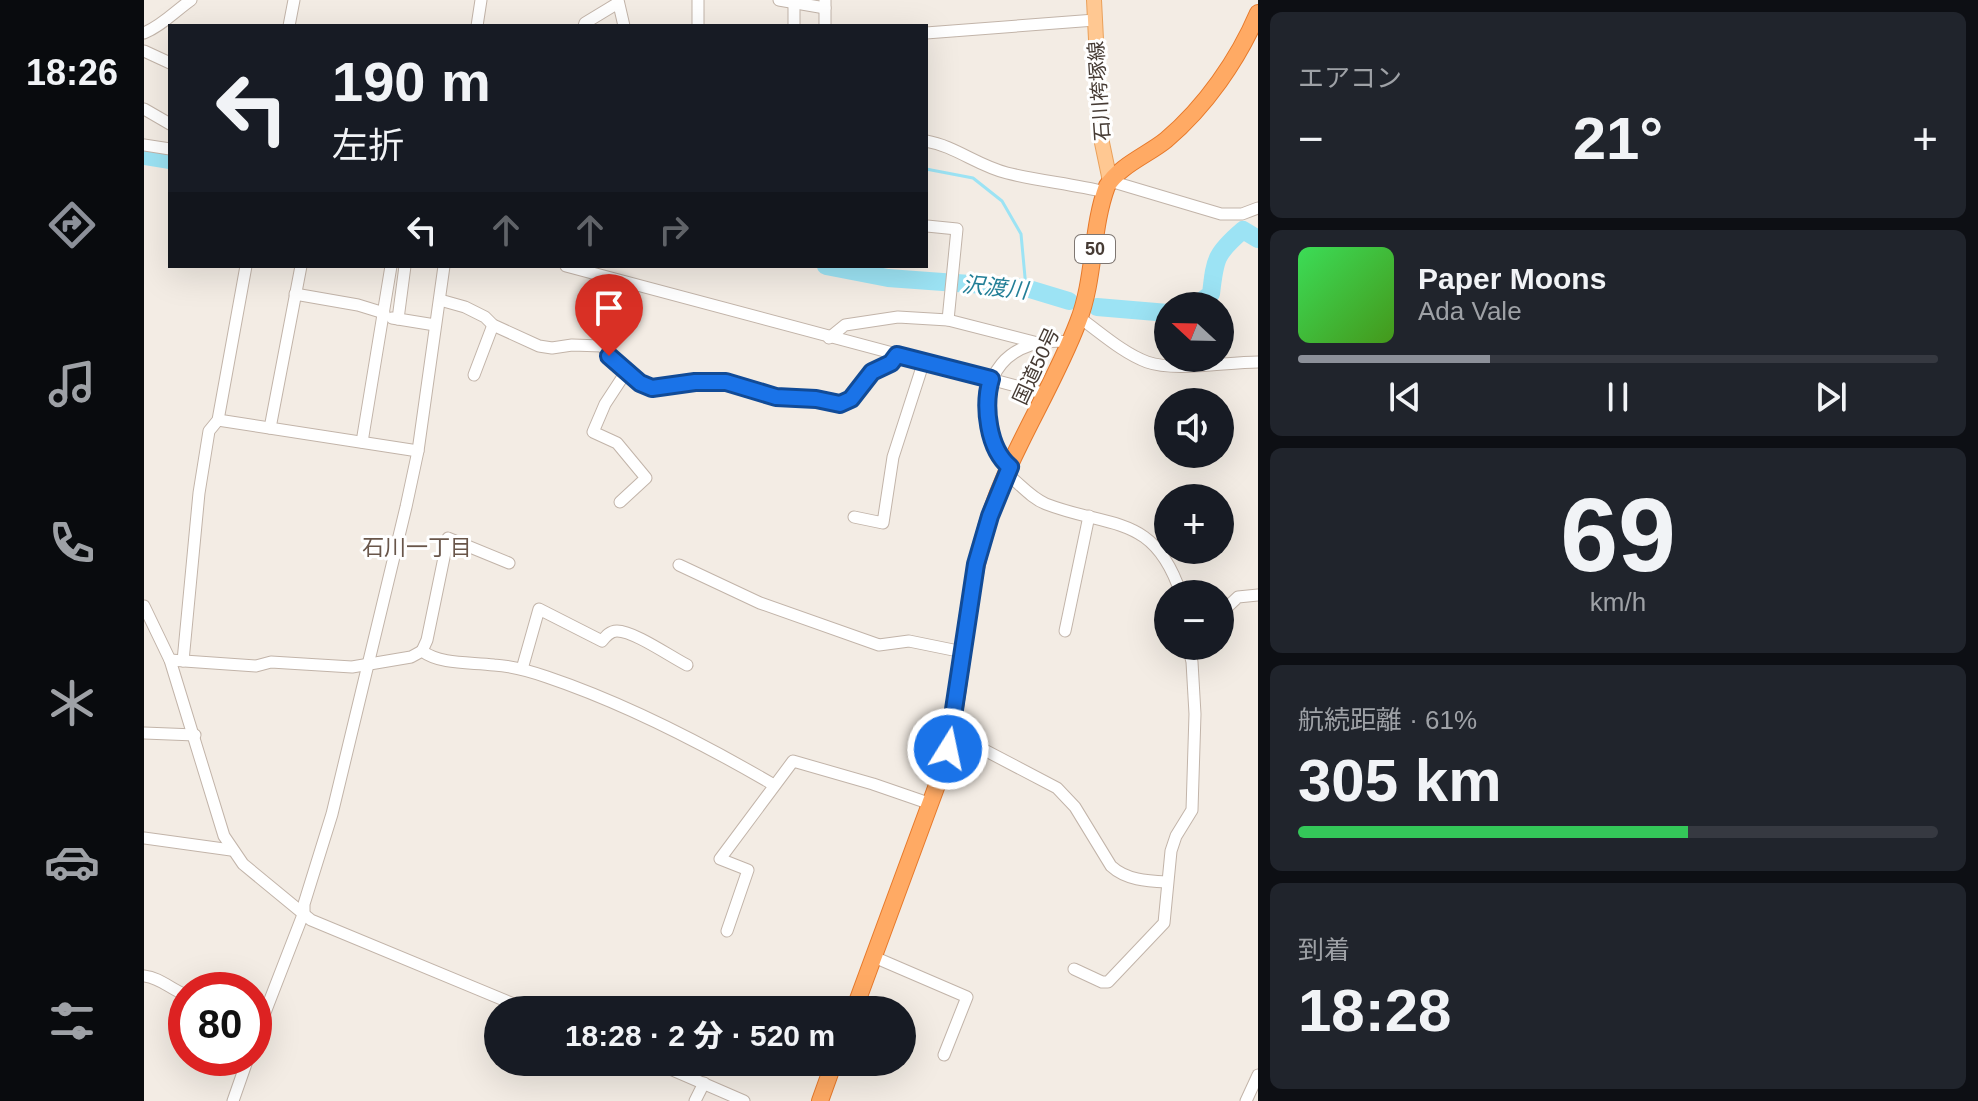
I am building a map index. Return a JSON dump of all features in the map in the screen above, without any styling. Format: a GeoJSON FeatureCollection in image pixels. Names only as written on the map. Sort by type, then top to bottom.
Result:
{"type":"FeatureCollection","features":[{"type":"Feature","properties":{"kind":"highway"},"geometry":{"type":"LineString","coordinates":[[1108,186],[1193,115],[1257,18]]}},
{"type":"Feature","properties":{"kind":"highway","name":"国道50号"},"geometry":{"type":"LineString","coordinates":[[859,996],[931,804],[952,733],[976,564],[987,525],[1009,470],[1080,318],[1108,186]]}},
{"type":"Feature","properties":{"kind":"highway"},"geometry":{"type":"LineString","coordinates":[[820,1101],[829,1076]]}},
{"type":"Feature","properties":{"kind":"main road","name":"石川袴塚線"},"geometry":{"type":"LineString","coordinates":[[1094,0],[1101,138],[1108,186]]}},
{"type":"Feature","properties":{"kind":"street"},"geometry":{"type":"LineString","coordinates":[[144,33],[162,26],[168,16],[191,0]]}},
{"type":"Feature","properties":{"kind":"street"},"geometry":{"type":"LineString","coordinates":[[289,24],[294,0]]}},
{"type":"Feature","properties":{"kind":"street"},"geometry":{"type":"LineString","coordinates":[[477,24],[481,0]]}},
{"type":"Feature","properties":{"kind":"street"},"geometry":{"type":"LineString","coordinates":[[698,0],[698,24]]}},
{"type":"Feature","properties":{"kind":"street"},"geometry":{"type":"LineString","coordinates":[[779,0],[825,4]]}},
{"type":"Feature","properties":{"kind":"street"},"geometry":{"type":"LineString","coordinates":[[585,24],[618,1],[624,24]]}},
{"type":"Feature","properties":{"kind":"street"},"geometry":{"type":"LineString","coordinates":[[794,3],[794,24]]}},
{"type":"Feature","properties":{"kind":"street"},"geometry":{"type":"LineString","coordinates":[[928,33],[1095,20]]}},
{"type":"Feature","properties":{"kind":"street"},"geometry":{"type":"LineString","coordinates":[[144,51],[168,62]]}},
{"type":"Feature","properties":{"kind":"street"},"geometry":{"type":"LineString","coordinates":[[144,109],[168,123]]}},
{"type":"Feature","properties":{"kind":"street"},"geometry":{"type":"LineString","coordinates":[[928,141],[941,143],[987,167],[1007,173],[1108,186],[1221,214],[1242,214],[1258,208]]}},
{"type":"Feature","properties":{"kind":"street"},"geometry":{"type":"LineString","coordinates":[[144,145],[168,149]]}},
{"type":"Feature","properties":{"kind":"street"},"geometry":{"type":"LineString","coordinates":[[928,226],[957,229],[948,320]]}},
{"type":"Feature","properties":{"kind":"street"},"geometry":{"type":"LineString","coordinates":[[177,660],[209,431],[218,420],[246,268]]}},
{"type":"Feature","properties":{"kind":"street"},"geometry":{"type":"LineString","coordinates":[[270,428],[301,268]]}},
{"type":"Feature","properties":{"kind":"street"},"geometry":{"type":"LineString","coordinates":[[362,442],[391,268]]}},
{"type":"Feature","properties":{"kind":"street"},"geometry":{"type":"LineString","coordinates":[[398,319],[405,268]]}},
{"type":"Feature","properties":{"kind":"street"},"geometry":{"type":"LineString","coordinates":[[272,986],[304,912],[369,665],[418,451],[444,268]]}},
{"type":"Feature","properties":{"kind":"street"},"geometry":{"type":"LineString","coordinates":[[573,268],[1046,394]]}},
{"type":"Feature","properties":{"kind":"street"},"geometry":{"type":"LineString","coordinates":[[602,346],[613,280]]}},
{"type":"Feature","properties":{"kind":"street"},"geometry":{"type":"LineString","coordinates":[[295,294],[358,305],[398,319],[435,325]]}},
{"type":"Feature","properties":{"kind":"street"},"geometry":{"type":"LineString","coordinates":[[440,300],[465,307],[493,325],[539,346],[602,346],[626,372],[652,388],[695,382],[726,382],[776,397],[840,404],[851,399],[872,372],[891,363],[897,355]]}},
{"type":"Feature","properties":{"kind":"street"},"geometry":{"type":"LineString","coordinates":[[829,338],[845,325],[898,317],[948,320],[1034,342],[1071,342]]}},
{"type":"Feature","properties":{"kind":"street"},"geometry":{"type":"LineString","coordinates":[[1080,318],[1116,344],[1150,363],[1176,367],[1258,362]]}},
{"type":"Feature","properties":{"kind":"street"},"geometry":{"type":"LineString","coordinates":[[474,375],[493,325]]}},
{"type":"Feature","properties":{"kind":"street"},"geometry":{"type":"LineString","coordinates":[[1034,342],[1019,349],[991,379],[986,394],[988,421],[1001,459],[1045,503],[1141,533],[1168,566],[1174,580]]}},
{"type":"Feature","properties":{"kind":"street"},"geometry":{"type":"LineString","coordinates":[[854,517],[883,523],[893,457],[924,361]]}},
{"type":"Feature","properties":{"kind":"street"},"geometry":{"type":"LineString","coordinates":[[620,502],[646,478],[617,443],[593,432],[605,404],[626,372]]}},
{"type":"Feature","properties":{"kind":"street"},"geometry":{"type":"LineString","coordinates":[[218,420],[418,451]]}},
{"type":"Feature","properties":{"kind":"street"},"geometry":{"type":"LineString","coordinates":[[1065,631],[1089,516]]}},
{"type":"Feature","properties":{"kind":"street"},"geometry":{"type":"LineString","coordinates":[[177,660],[256,666],[271,662],[352,667],[411,657],[422,651],[427,640],[448,538],[509,563]]}},
{"type":"Feature","properties":{"kind":"street"},"geometry":{"type":"LineString","coordinates":[[679,565],[760,603],[879,645],[909,641],[963,652]]}},
{"type":"Feature","properties":{"kind":"street"},"geometry":{"type":"LineString","coordinates":[[1234,601],[1238,597],[1258,595]]}},
{"type":"Feature","properties":{"kind":"street"},"geometry":{"type":"LineString","coordinates":[[144,606],[177,660],[215,810],[231,850],[258,877],[311,920],[494,996]]}},
{"type":"Feature","properties":{"kind":"street"},"geometry":{"type":"LineString","coordinates":[[522,669],[539,609],[602,641],[608,633],[628,633],[687,665]]}},
{"type":"Feature","properties":{"kind":"street"},"geometry":{"type":"LineString","coordinates":[[422,651],[429,656],[457,662],[522,669],[607,699],[700,742],[774,785]]}},
{"type":"Feature","properties":{"kind":"street"},"geometry":{"type":"LineString","coordinates":[[1074,969],[1108,982],[1164,923],[1171,851],[1192,810],[1195,714],[1192,660]]}},
{"type":"Feature","properties":{"kind":"street"},"geometry":{"type":"LineString","coordinates":[[144,733],[195,735]]}},
{"type":"Feature","properties":{"kind":"street"},"geometry":{"type":"LineString","coordinates":[[952,733],[1057,788],[1075,807],[1111,866],[1119,873],[1167,882]]}},
{"type":"Feature","properties":{"kind":"street"},"geometry":{"type":"LineString","coordinates":[[727,931],[748,870],[720,859],[793,761],[931,804]]}},
{"type":"Feature","properties":{"kind":"street"},"geometry":{"type":"LineString","coordinates":[[144,838],[231,850]]}},
{"type":"Feature","properties":{"kind":"street"},"geometry":{"type":"LineString","coordinates":[[874,957],[967,997],[944,1055]]}},
{"type":"Feature","properties":{"kind":"street"},"geometry":{"type":"LineString","coordinates":[[144,976],[157,978],[168,986]]}},
{"type":"Feature","properties":{"kind":"street"},"geometry":{"type":"LineString","coordinates":[[1246,1101],[1258,1075]]}},
{"type":"Feature","properties":{"kind":"street"},"geometry":{"type":"LineString","coordinates":[[233,1101],[242,1076]]}},
{"type":"Feature","properties":{"kind":"street"},"geometry":{"type":"LineString","coordinates":[[687,1076],[744,1101]]}},
{"type":"Feature","properties":{"kind":"street"},"geometry":{"type":"LineString","coordinates":[[695,1101],[704,1083]]}},
{"type":"Feature","properties":{"kind":"waterway","name":"沢渡川"},"geometry":{"type":"LineString","coordinates":[[144,156],[168,160]]}},
{"type":"Feature","properties":{"kind":"waterway"},"geometry":{"type":"LineString","coordinates":[[928,169],[973,178],[1002,201],[1021,234],[1026,288]]}},
{"type":"Feature","properties":{"kind":"waterway","name":"沢渡川"},"geometry":{"type":"LineString","coordinates":[[1211,292],[1218,258],[1227,245],[1243,230],[1258,239]]}},
{"type":"Feature","properties":{"kind":"waterway","name":"沢渡川"},"geometry":{"type":"LineString","coordinates":[[836,268],[888,278],[1026,288],[1069,301]]}},
{"type":"Feature","properties":{"kind":"waterway","name":"沢渡川"},"geometry":{"type":"LineString","coordinates":[[1097,307],[1154,312]]}},
{"type":"Feature","properties":{"kind":"district","name":"石川一丁目"},"geometry":{"type":"Point","coordinates":[417,547]}},
{"type":"Feature","properties":{"kind":"route"},"geometry":{"type":"LineString","coordinates":[[609,356],[640,383],[652,388],[695,382],[726,382],[786,399],[816,399],[840,404],[851,399],[872,372],[891,363],[897,355],[991,379],[986,394],[988,421],[1001,459],[1010,467],[990,516],[976,564],[948,749]]}}]}
